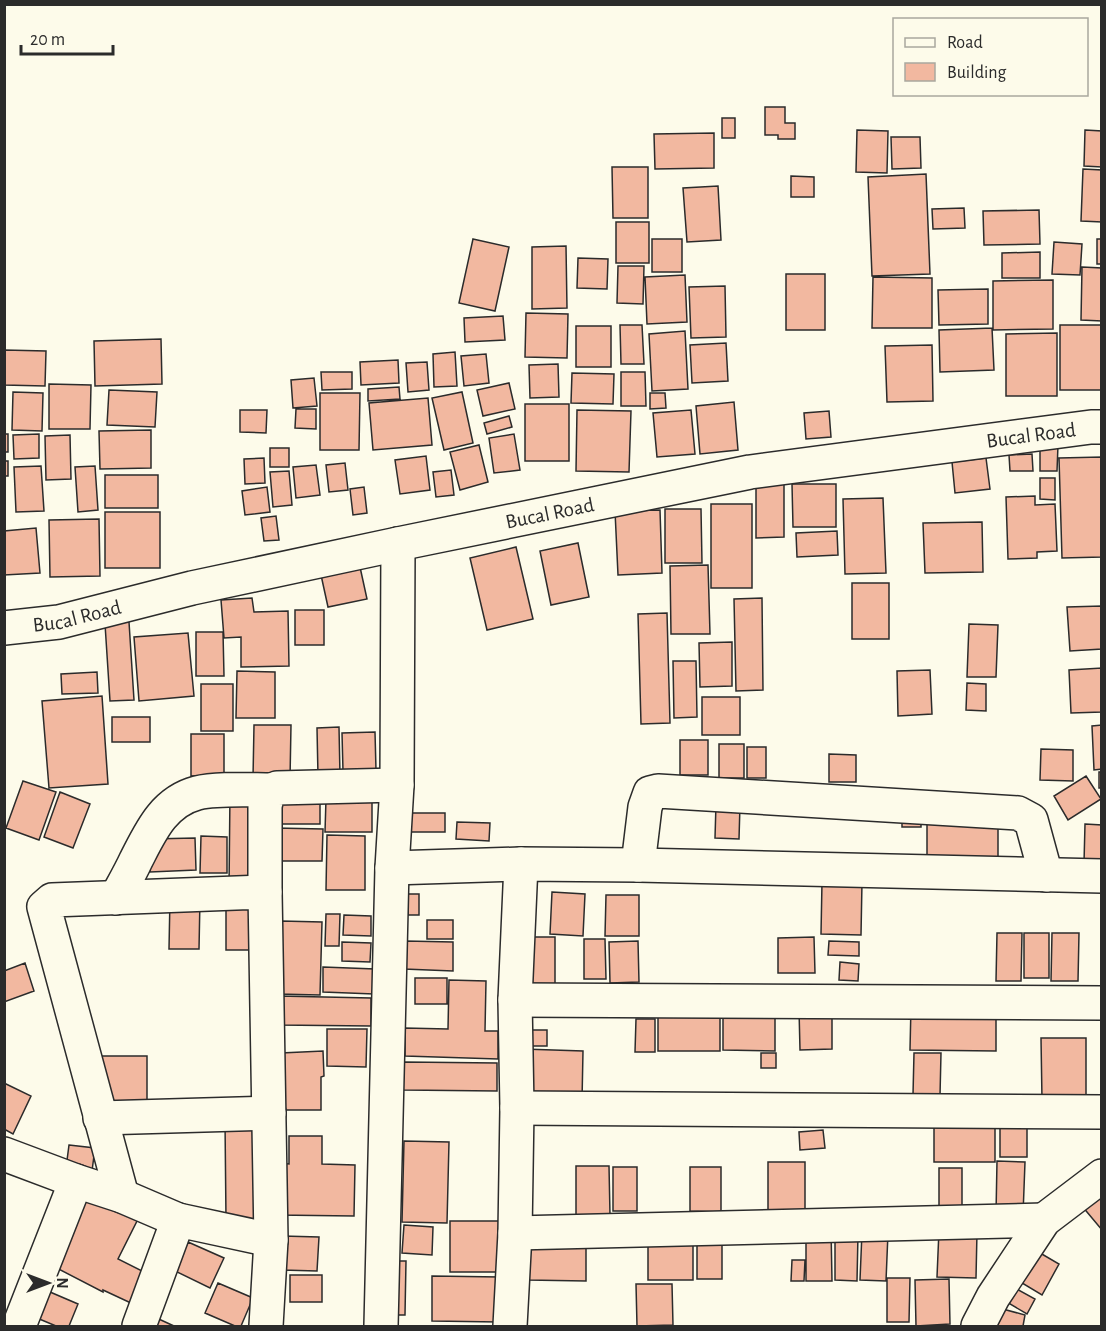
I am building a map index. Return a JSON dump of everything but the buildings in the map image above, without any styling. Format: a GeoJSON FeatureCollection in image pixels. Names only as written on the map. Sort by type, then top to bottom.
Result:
{"type":"FeatureCollection","features":[{"type":"Feature","properties":{"kind":"street","name":"Bucal Road"},"geometry":{"type":"LineString","coordinates":[[4,627],[59,622],[192,588],[750,472],[1101,427]]}},
{"type":"Feature","properties":{"kind":"street"},"geometry":{"type":"LineString","coordinates":[[381,1326],[396,786],[398,544]]}},
{"type":"Feature","properties":{"kind":"street"},"geometry":{"type":"LineString","coordinates":[[116,898],[152,828],[175,804],[196,793],[278,788],[396,786]]}},
{"type":"Feature","properties":{"kind":"street"},"geometry":{"type":"LineString","coordinates":[[266,1326],[271,1240],[265,806],[268,793],[272,790]]}},
{"type":"Feature","properties":{"kind":"street"},"geometry":{"type":"LineString","coordinates":[[638,865],[645,807],[650,793],[658,791],[1018,813],[1030,820],[1046,875]]}},
{"type":"Feature","properties":{"kind":"street"},"geometry":{"type":"LineString","coordinates":[[392,868],[521,864],[638,865],[1101,876]]}},
{"type":"Feature","properties":{"kind":"street"},"geometry":{"type":"LineString","coordinates":[[510,1326],[515,1233],[517,1108],[515,1000],[521,864]]}},
{"type":"Feature","properties":{"kind":"street"},"geometry":{"type":"LineString","coordinates":[[122,1196],[44,907],[52,900],[265,892]]}},
{"type":"Feature","properties":{"kind":"street"},"geometry":{"type":"LineString","coordinates":[[515,1000],[1101,1003]]}},
{"type":"Feature","properties":{"kind":"street"},"geometry":{"type":"LineString","coordinates":[[517,1108],[1101,1113]]}},
{"type":"Feature","properties":{"kind":"street"},"geometry":{"type":"LineString","coordinates":[[100,1118],[269,1113]]}},
{"type":"Feature","properties":{"kind":"street"},"geometry":{"type":"LineString","coordinates":[[4,1154],[122,1196],[178,1220],[271,1240]]}},
{"type":"Feature","properties":{"kind":"street"},"geometry":{"type":"LineString","coordinates":[[978,1326],[993,1297],[1044,1220],[1101,1176]]}},
{"type":"Feature","properties":{"kind":"street"},"geometry":{"type":"LineString","coordinates":[[19,1326],[76,1181]]}},
{"type":"Feature","properties":{"kind":"street"},"geometry":{"type":"LineString","coordinates":[[139,1326],[178,1220]]}},
{"type":"Feature","properties":{"kind":"street"},"geometry":{"type":"LineString","coordinates":[[515,1233],[1044,1220]]}}]}
